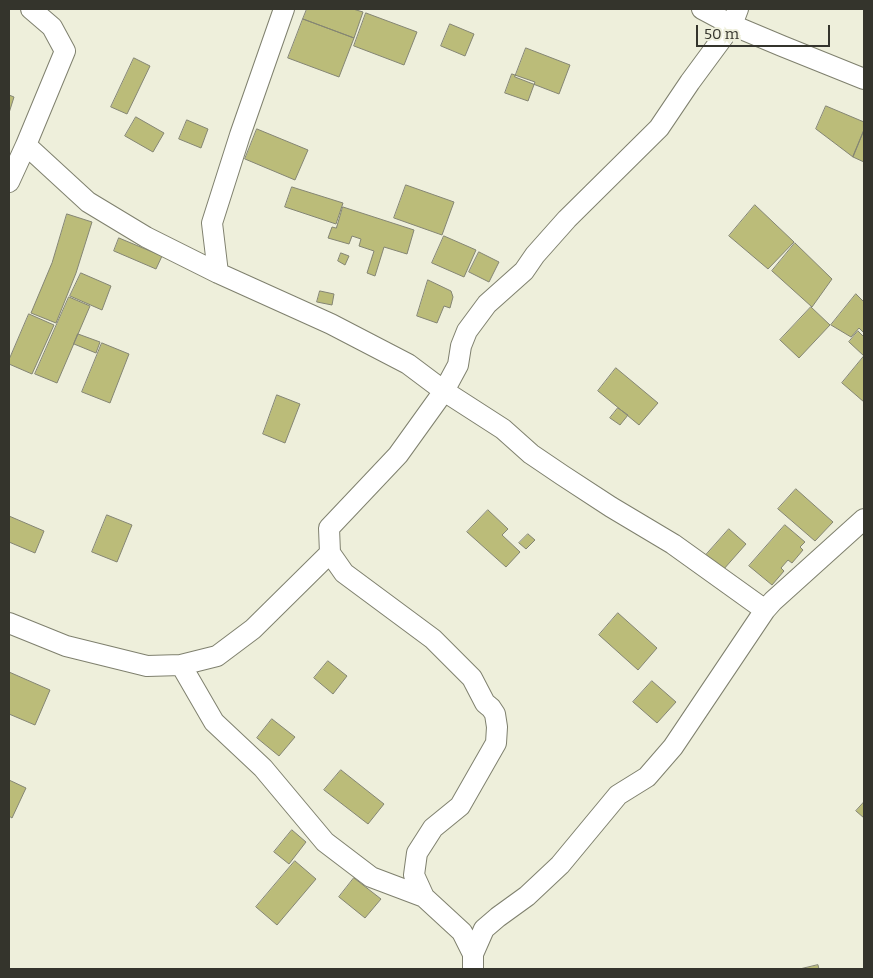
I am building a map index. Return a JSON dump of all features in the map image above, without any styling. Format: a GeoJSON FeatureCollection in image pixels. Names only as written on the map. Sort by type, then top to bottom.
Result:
{"type":"FeatureCollection","features":[{"type":"Feature","properties":{"kind":"street"},"geometry":{"type":"LineString","coordinates":[[9,182],[65,52],[52,27],[31,9]]}},
{"type":"Feature","properties":{"kind":"street"},"geometry":{"type":"LineString","coordinates":[[218,273],[212,223],[240,135],[284,9]]}},
{"type":"Feature","properties":{"kind":"street"},"geometry":{"type":"LineString","coordinates":[[702,9],[735,17],[782,46],[864,80]]}},
{"type":"Feature","properties":{"kind":"street"},"geometry":{"type":"LineString","coordinates":[[424,897],[414,875],[417,853],[433,828],[460,806],[490,754],[496,743],[495,714],[485,703],[472,678],[433,639],[344,573],[330,553],[329,528],[398,454],[444,391],[458,365],[461,346],[467,331],[487,304],[524,271],[566,219],[659,128],[735,17]]}},
{"type":"Feature","properties":{"kind":"street"},"geometry":{"type":"LineString","coordinates":[[26,145],[88,202],[146,237],[218,273],[331,324],[408,364],[444,391],[503,429],[531,454],[611,507],[673,544],[765,610]]}},
{"type":"Feature","properties":{"kind":"street"},"geometry":{"type":"LineString","coordinates":[[473,962],[484,929],[527,896],[560,865],[618,795],[647,777],[654,770],[673,747],[765,610],[864,519]]}},
{"type":"Feature","properties":{"kind":"street"},"geometry":{"type":"LineString","coordinates":[[9,623],[66,646],[93,653],[147,666],[181,665],[217,656],[253,629],[330,553]]}},
{"type":"Feature","properties":{"kind":"street"},"geometry":{"type":"LineString","coordinates":[[181,665],[214,722],[263,768],[325,842],[371,877],[424,897],[462,932],[473,962]]}},
{"type":"Feature","properties":{"kind":"building"},"geometry":{"type":"Polygon","coordinates":[[[307,9],[353,9],[363,12],[354,38],[303,19],[307,9]]]}},
{"type":"Feature","properties":{"kind":"building"},"geometry":{"type":"Polygon","coordinates":[[[366,13],[417,32],[404,65],[354,46],[366,13]]]}},
{"type":"Feature","properties":{"kind":"building"},"geometry":{"type":"Polygon","coordinates":[[[303,19],[354,38],[339,77],[288,58],[303,19]]]}},
{"type":"Feature","properties":{"kind":"building"},"geometry":{"type":"Polygon","coordinates":[[[450,24],[474,34],[465,56],[441,46],[450,24]]]}},
{"type":"Feature","properties":{"kind":"building"},"geometry":{"type":"Polygon","coordinates":[[[526,48],[570,65],[559,94],[515,77],[526,48]]]}},
{"type":"Feature","properties":{"kind":"building"},"geometry":{"type":"Polygon","coordinates":[[[134,58],[150,66],[127,114],[111,107],[134,58]]]}},
{"type":"Feature","properties":{"kind":"building"},"geometry":{"type":"Polygon","coordinates":[[[512,74],[535,82],[528,101],[505,93],[512,74]]]}},
{"type":"Feature","properties":{"kind":"building"},"geometry":{"type":"Polygon","coordinates":[[[9,95],[14,97],[9,113],[9,95]]]}},
{"type":"Feature","properties":{"kind":"building"},"geometry":{"type":"Polygon","coordinates":[[[826,106],[864,122],[864,130],[853,157],[816,129],[826,106]]]}},
{"type":"Feature","properties":{"kind":"building"},"geometry":{"type":"Polygon","coordinates":[[[136,117],[164,133],[153,152],[125,136],[136,117]]]}},
{"type":"Feature","properties":{"kind":"building"},"geometry":{"type":"Polygon","coordinates":[[[187,120],[208,129],[201,148],[179,139],[187,120]]]}},
{"type":"Feature","properties":{"kind":"building"},"geometry":{"type":"Polygon","coordinates":[[[257,129],[308,150],[295,180],[245,159],[257,129]]]}},
{"type":"Feature","properties":{"kind":"building"},"geometry":{"type":"Polygon","coordinates":[[[864,130],[864,162],[853,157],[864,130]]]}},
{"type":"Feature","properties":{"kind":"building"},"geometry":{"type":"Polygon","coordinates":[[[406,185],[454,202],[442,235],[394,218],[406,185]]]}},
{"type":"Feature","properties":{"kind":"building"},"geometry":{"type":"Polygon","coordinates":[[[292,187],[343,203],[336,224],[285,207],[292,187]]]}},
{"type":"Feature","properties":{"kind":"building"},"geometry":{"type":"Polygon","coordinates":[[[755,205],[794,242],[768,269],[729,236],[755,205]]]}},
{"type":"Feature","properties":{"kind":"building"},"geometry":{"type":"Polygon","coordinates":[[[343,207],[414,230],[407,254],[384,247],[375,276],[367,273],[374,251],[359,246],[361,239],[352,236],[349,244],[328,238],[332,227],[336,228],[343,207]]]}},
{"type":"Feature","properties":{"kind":"building"},"geometry":{"type":"Polygon","coordinates":[[[67,214],[92,222],[76,273],[56,323],[31,313],[52,263],[67,214]]]}},
{"type":"Feature","properties":{"kind":"building"},"geometry":{"type":"Polygon","coordinates":[[[444,236],[476,250],[464,277],[432,263],[444,236]]]}},
{"type":"Feature","properties":{"kind":"building"},"geometry":{"type":"Polygon","coordinates":[[[119,238],[162,256],[156,269],[114,251],[119,238]]]}},
{"type":"Feature","properties":{"kind":"building"},"geometry":{"type":"Polygon","coordinates":[[[795,243],[832,279],[812,307],[772,271],[795,243]]]}},
{"type":"Feature","properties":{"kind":"building"},"geometry":{"type":"Polygon","coordinates":[[[479,252],[499,262],[489,282],[469,272],[479,252]]]}},
{"type":"Feature","properties":{"kind":"building"},"geometry":{"type":"Polygon","coordinates":[[[341,253],[349,256],[345,265],[338,261],[341,253]]]}},
{"type":"Feature","properties":{"kind":"building"},"geometry":{"type":"Polygon","coordinates":[[[81,273],[111,286],[102,310],[70,296],[81,273]]]}},
{"type":"Feature","properties":{"kind":"building"},"geometry":{"type":"Polygon","coordinates":[[[428,280],[451,291],[453,297],[450,308],[444,306],[437,323],[417,316],[428,280]]]}},
{"type":"Feature","properties":{"kind":"building"},"geometry":{"type":"Polygon","coordinates":[[[320,291],[334,294],[332,305],[317,302],[320,291]]]}},
{"type":"Feature","properties":{"kind":"building"},"geometry":{"type":"Polygon","coordinates":[[[856,294],[864,302],[864,333],[859,328],[851,337],[831,325],[856,294]]]}},
{"type":"Feature","properties":{"kind":"building"},"geometry":{"type":"Polygon","coordinates":[[[69,297],[90,306],[57,383],[35,374],[69,297]]]}},
{"type":"Feature","properties":{"kind":"building"},"geometry":{"type":"Polygon","coordinates":[[[811,307],[830,325],[799,358],[780,340],[811,307]]]}},
{"type":"Feature","properties":{"kind":"building"},"geometry":{"type":"Polygon","coordinates":[[[29,314],[54,325],[32,374],[9,364],[29,314]]]}},
{"type":"Feature","properties":{"kind":"building"},"geometry":{"type":"Polygon","coordinates":[[[858,331],[864,337],[864,356],[849,342],[858,331]]]}},
{"type":"Feature","properties":{"kind":"building"},"geometry":{"type":"Polygon","coordinates":[[[78,334],[100,342],[96,353],[74,344],[78,334]]]}},
{"type":"Feature","properties":{"kind":"building"},"geometry":{"type":"Polygon","coordinates":[[[102,343],[129,354],[110,403],[82,392],[102,343]]]}},
{"type":"Feature","properties":{"kind":"building"},"geometry":{"type":"Polygon","coordinates":[[[864,356],[864,402],[842,383],[864,356]]]}},
{"type":"Feature","properties":{"kind":"building"},"geometry":{"type":"Polygon","coordinates":[[[616,368],[658,403],[639,425],[598,391],[616,368]]]}},
{"type":"Feature","properties":{"kind":"building"},"geometry":{"type":"Polygon","coordinates":[[[277,395],[300,404],[285,443],[263,434],[277,395]]]}},
{"type":"Feature","properties":{"kind":"building"},"geometry":{"type":"Polygon","coordinates":[[[618,408],[628,415],[620,425],[610,418],[618,408]]]}},
{"type":"Feature","properties":{"kind":"building"},"geometry":{"type":"Polygon","coordinates":[[[796,489],[833,522],[815,541],[778,509],[796,489]]]}},
{"type":"Feature","properties":{"kind":"building"},"geometry":{"type":"Polygon","coordinates":[[[488,510],[508,529],[502,535],[520,552],[506,567],[467,532],[488,510]]]}},
{"type":"Feature","properties":{"kind":"building"},"geometry":{"type":"Polygon","coordinates":[[[107,515],[132,525],[117,562],[92,552],[107,515]]]}},
{"type":"Feature","properties":{"kind":"building"},"geometry":{"type":"Polygon","coordinates":[[[9,516],[44,531],[35,553],[9,542],[9,516]]]}},
{"type":"Feature","properties":{"kind":"building"},"geometry":{"type":"Polygon","coordinates":[[[785,525],[805,542],[800,547],[803,550],[792,563],[788,560],[781,568],[784,571],[772,585],[749,566],[785,525]]]}},
{"type":"Feature","properties":{"kind":"building"},"geometry":{"type":"Polygon","coordinates":[[[729,529],[746,544],[723,570],[706,555],[729,529]]]}},
{"type":"Feature","properties":{"kind":"building"},"geometry":{"type":"Polygon","coordinates":[[[528,534],[535,540],[526,549],[519,543],[528,534]]]}},
{"type":"Feature","properties":{"kind":"building"},"geometry":{"type":"Polygon","coordinates":[[[618,613],[657,648],[638,670],[599,635],[618,613]]]}},
{"type":"Feature","properties":{"kind":"building"},"geometry":{"type":"Polygon","coordinates":[[[328,661],[347,676],[333,694],[314,678],[328,661]]]}},
{"type":"Feature","properties":{"kind":"building"},"geometry":{"type":"Polygon","coordinates":[[[9,672],[50,690],[35,725],[9,714],[9,672]]]}},
{"type":"Feature","properties":{"kind":"building"},"geometry":{"type":"Polygon","coordinates":[[[652,681],[676,702],[657,723],[633,702],[652,681]]]}},
{"type":"Feature","properties":{"kind":"building"},"geometry":{"type":"Polygon","coordinates":[[[272,719],[295,737],[279,756],[257,738],[272,719]]]}},
{"type":"Feature","properties":{"kind":"building"},"geometry":{"type":"Polygon","coordinates":[[[341,770],[384,804],[368,824],[324,790],[341,770]]]}},
{"type":"Feature","properties":{"kind":"building"},"geometry":{"type":"Polygon","coordinates":[[[9,780],[26,788],[12,818],[9,816],[9,780]]]}},
{"type":"Feature","properties":{"kind":"building"},"geometry":{"type":"Polygon","coordinates":[[[864,802],[864,818],[856,811],[864,802]]]}},
{"type":"Feature","properties":{"kind":"building"},"geometry":{"type":"Polygon","coordinates":[[[292,830],[306,842],[289,864],[274,852],[292,830]]]}},
{"type":"Feature","properties":{"kind":"building"},"geometry":{"type":"Polygon","coordinates":[[[295,861],[316,879],[277,925],[256,907],[295,861]]]}},
{"type":"Feature","properties":{"kind":"building"},"geometry":{"type":"Polygon","coordinates":[[[354,878],[381,899],[365,918],[339,897],[354,878]]]}},
{"type":"Feature","properties":{"kind":"building"},"geometry":{"type":"Polygon","coordinates":[[[818,965],[819,969],[800,969],[818,965]]]}}]}
